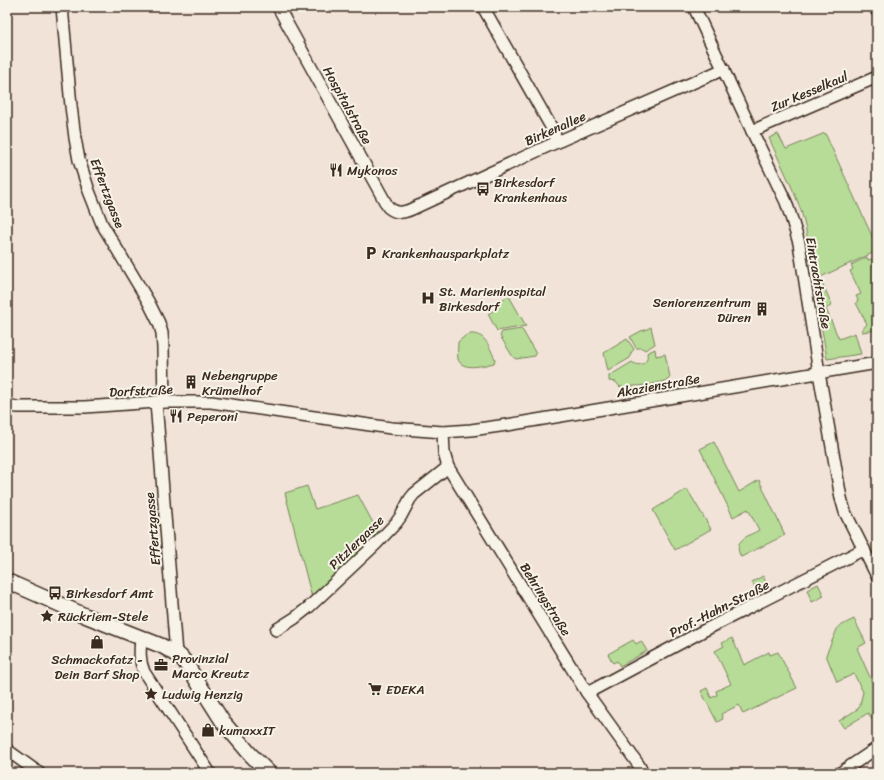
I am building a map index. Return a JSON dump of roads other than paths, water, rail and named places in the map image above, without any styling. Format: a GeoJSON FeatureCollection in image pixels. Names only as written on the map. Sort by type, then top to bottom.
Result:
{"type":"FeatureCollection","features":[{"type":"Feature","properties":{"kind":"street","name":"Effertzgasse"},"geometry":{"type":"LineString","coordinates":[[62,7],[71,106],[79,160],[102,224],[148,301],[162,332],[160,402],[176,654]]}},
{"type":"Feature","properties":{"kind":"street","name":"Hospitalstraße"},"geometry":{"type":"LineString","coordinates":[[278,7],[388,207],[398,213]]}},
{"type":"Feature","properties":{"kind":"street"},"geometry":{"type":"LineString","coordinates":[[483,7],[550,125],[558,142]]}},
{"type":"Feature","properties":{"kind":"street","name":"Eintrachtstraße"},"geometry":{"type":"LineString","coordinates":[[694,7],[786,202],[799,243],[819,373],[841,498],[845,512],[877,576]]}},
{"type":"Feature","properties":{"kind":"street"},"geometry":{"type":"LineString","coordinates":[[875,7],[877,11]]}},
{"type":"Feature","properties":{"kind":"street","name":"Birkenallee"},"geometry":{"type":"LineString","coordinates":[[398,213],[412,209],[558,142],[724,69]]}},
{"type":"Feature","properties":{"kind":"street","name":"Zur Kesselkaul"},"geometry":{"type":"LineString","coordinates":[[752,131],[877,77]]}},
{"type":"Feature","properties":{"kind":"street","name":"Akazienstraße"},"geometry":{"type":"LineString","coordinates":[[443,432],[507,425],[877,363]]}},
{"type":"Feature","properties":{"kind":"street","name":"Dorfstraße"},"geometry":{"type":"LineString","coordinates":[[7,405],[17,407],[85,407],[160,402],[211,402],[391,428],[443,432]]}},
{"type":"Feature","properties":{"kind":"street","name":"Behringstraße"},"geometry":{"type":"LineString","coordinates":[[443,432],[444,453],[448,467],[587,693],[643,773]]}},
{"type":"Feature","properties":{"kind":"street","name":"Pitzlergasse"},"geometry":{"type":"LineString","coordinates":[[276,630],[296,618],[309,607],[376,544],[396,523],[414,494],[448,467]]}},
{"type":"Feature","properties":{"kind":"street","name":"Prof.-Hahn-Straße"},"geometry":{"type":"LineString","coordinates":[[587,693],[703,631],[864,549]]}},
{"type":"Feature","properties":{"kind":"street"},"geometry":{"type":"LineString","coordinates":[[7,581],[180,656],[232,734],[269,773]]}},
{"type":"Feature","properties":{"kind":"street"},"geometry":{"type":"LineString","coordinates":[[141,638],[139,656],[140,664],[144,672],[210,773]]}},
{"type":"Feature","properties":{"kind":"street"},"geometry":{"type":"LineString","coordinates":[[840,773],[877,748]]}},
{"type":"Feature","properties":{"kind":"street"},"geometry":{"type":"LineString","coordinates":[[7,750],[39,773]]}},
{"type":"Feature","properties":{"kind":"place","name":"Mykonos"},"geometry":{"type":"Point","coordinates":[336,170]}},
{"type":"Feature","properties":{"kind":"place","name":"Birkesdorf Krankenhaus"},"geometry":{"type":"Point","coordinates":[483,189]}},
{"type":"Feature","properties":{"kind":"place","name":"Krankenhausparkplatz"},"geometry":{"type":"Point","coordinates":[371,253]}},
{"type":"Feature","properties":{"kind":"place","name":"St. Marienhospital Birkesdorf"},"geometry":{"type":"Point","coordinates":[428,298]}},
{"type":"Feature","properties":{"kind":"place","name":"Seniorenzentrum Düren"},"geometry":{"type":"Point","coordinates":[762,309]}},
{"type":"Feature","properties":{"kind":"place","name":"Nebengruppe Krümelhof"},"geometry":{"type":"Point","coordinates":[191,382]}},
{"type":"Feature","properties":{"kind":"place","name":"Peperoni"},"geometry":{"type":"Point","coordinates":[176,416]}},
{"type":"Feature","properties":{"kind":"place","name":"Birkesdorf Amt"},"geometry":{"type":"Point","coordinates":[55,593]}},
{"type":"Feature","properties":{"kind":"place","name":"Rückriem-Stele"},"geometry":{"type":"Point","coordinates":[47,616]}},
{"type":"Feature","properties":{"kind":"place","name":"Schmackofatz - Dein Barf Shop"},"geometry":{"type":"Point","coordinates":[97,642]}},
{"type":"Feature","properties":{"kind":"place","name":"Provinzial Marco Kreutz"},"geometry":{"type":"Point","coordinates":[161,665]}},
{"type":"Feature","properties":{"kind":"place","name":"EDEKA"},"geometry":{"type":"Point","coordinates":[375,689]}},
{"type":"Feature","properties":{"kind":"place","name":"Ludwig Henzig"},"geometry":{"type":"Point","coordinates":[151,694]}},
{"type":"Feature","properties":{"kind":"place","name":"kumaxxIT"},"geometry":{"type":"Point","coordinates":[208,730]}}]}
